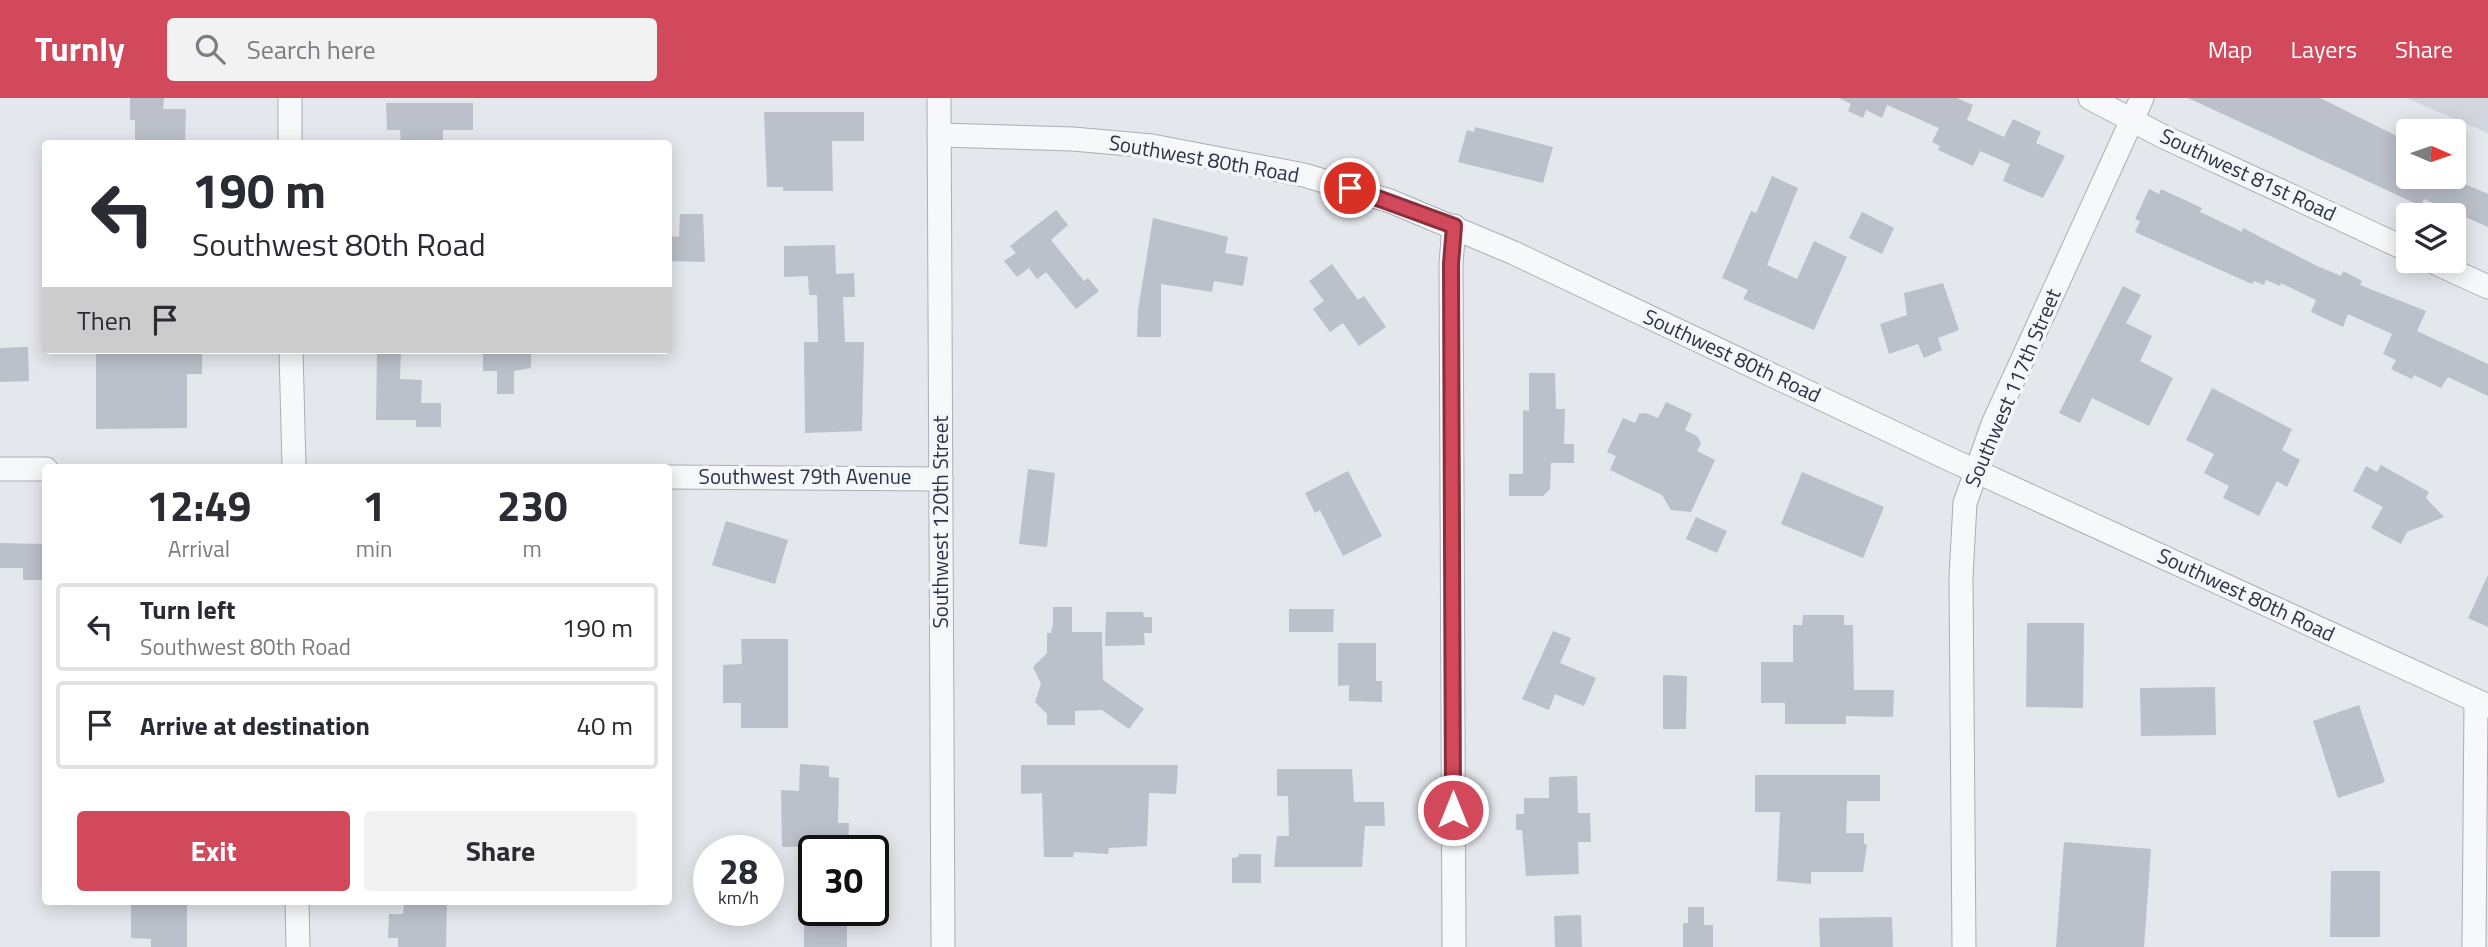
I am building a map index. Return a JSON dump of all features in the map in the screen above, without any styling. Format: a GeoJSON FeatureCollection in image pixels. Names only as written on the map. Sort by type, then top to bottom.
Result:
{"type":"FeatureCollection","features":[{"type":"Feature","properties":{"kind":"street"},"geometry":{"type":"LineString","coordinates":[[290,98],[290,140]]}},
{"type":"Feature","properties":{"kind":"street","name":"Southwest 120th Street"},"geometry":{"type":"LineString","coordinates":[[939,98],[943,947]]}},
{"type":"Feature","properties":{"kind":"street","name":"Southwest 81st Road"},"geometry":{"type":"LineString","coordinates":[[2090,98],[2137,108],[2162,136],[2396,244]]}},
{"type":"Feature","properties":{"kind":"street","name":"Southwest 117th Street"},"geometry":{"type":"LineString","coordinates":[[1964,947],[1961,564],[1965,503],[1993,425],[2137,108]]}},
{"type":"Feature","properties":{"kind":"street","name":"Southwest 80th Road"},"geometry":{"type":"LineString","coordinates":[[939,135],[1123,142],[1224,158],[1350,188],[1454,226],[1975,471],[2482,704]]}},
{"type":"Feature","properties":{"kind":"street"},"geometry":{"type":"LineString","coordinates":[[1454,226],[1451,306],[1454,947]]}},
{"type":"Feature","properties":{"kind":"street"},"geometry":{"type":"LineString","coordinates":[[2457,273],[2488,287]]}},
{"type":"Feature","properties":{"kind":"street"},"geometry":{"type":"LineString","coordinates":[[291,354],[294,464]]}},
{"type":"Feature","properties":{"kind":"street"},"geometry":{"type":"LineString","coordinates":[[0,469],[42,469]]}},
{"type":"Feature","properties":{"kind":"street","name":"Southwest 79th Avenue"},"geometry":{"type":"LineString","coordinates":[[672,477],[941,479]]}},
{"type":"Feature","properties":{"kind":"street"},"geometry":{"type":"LineString","coordinates":[[2474,947],[2473,748],[2482,704]]}},
{"type":"Feature","properties":{"kind":"street"},"geometry":{"type":"LineString","coordinates":[[297,905],[298,947]]}},
{"type":"Feature","properties":{"kind":"shaded area"},"geometry":{"type":"Polygon","coordinates":[[[2406,98],[2488,98],[2488,133],[2466,124],[2466,119],[2455,119],[2406,98]]]}},
{"type":"Feature","properties":{"kind":"building"},"geometry":{"type":"Polygon","coordinates":[[[130,98],[164,98],[163,109],[186,109],[185,140],[135,140],[135,120],[130,120],[130,98]]]}},
{"type":"Feature","properties":{"kind":"building"},"geometry":{"type":"Polygon","coordinates":[[[1839,98],[1957,98],[1973,105],[1967,120],[2004,137],[2013,119],[2041,132],[2036,143],[2065,156],[2043,198],[2003,181],[2010,164],[1980,151],[1973,166],[1938,150],[1940,146],[1932,142],[1939,128],[1887,105],[1882,118],[1866,110],[1863,118],[1848,111],[1851,104],[1839,98]]]}},
{"type":"Feature","properties":{"kind":"building"},"geometry":{"type":"Polygon","coordinates":[[[2188,98],[2320,98],[2396,136],[2396,189],[2466,189],[2466,184],[2488,194],[2488,227],[2466,217],[2466,203],[2433,203],[2424,199],[2422,203],[2415,203],[2188,98]]]}},
{"type":"Feature","properties":{"kind":"building"},"geometry":{"type":"Polygon","coordinates":[[[386,103],[473,103],[473,130],[443,130],[443,140],[401,140],[400,130],[387,130],[386,103]]]}},
{"type":"Feature","properties":{"kind":"building"},"geometry":{"type":"Polygon","coordinates":[[[764,112],[864,112],[864,141],[832,141],[833,191],[783,191],[783,187],[767,187],[764,112]]]}},
{"type":"Feature","properties":{"kind":"building"},"geometry":{"type":"Polygon","coordinates":[[[1475,127],[1553,147],[1543,183],[1458,162],[1467,130],[1474,132],[1475,127]]]}},
{"type":"Feature","properties":{"kind":"building"},"geometry":{"type":"Polygon","coordinates":[[[1772,176],[1798,188],[1767,265],[1797,279],[1814,241],[1847,257],[1814,330],[1743,299],[1748,290],[1722,278],[1751,211],[1756,213],[1772,176]]]}},
{"type":"Feature","properties":{"kind":"building"},"geometry":{"type":"Polygon","coordinates":[[[2149,189],[2159,194],[2161,189],[2202,208],[2200,212],[2242,232],[2243,228],[2315,265],[2341,276],[2343,271],[2362,281],[2360,285],[2426,311],[2417,331],[2488,364],[2488,396],[2448,377],[2441,388],[2414,375],[2412,379],[2391,369],[2396,360],[2383,354],[2392,334],[2348,314],[2343,327],[2311,312],[2316,300],[2281,283],[2280,286],[2266,280],[2264,285],[2254,281],[2252,284],[2135,232],[2140,221],[2135,219],[2149,189]]]}},
{"type":"Feature","properties":{"kind":"building"},"geometry":{"type":"Polygon","coordinates":[[[1056,210],[1068,225],[1051,240],[1084,281],[1088,278],[1099,291],[1076,309],[1046,272],[1037,279],[1029,268],[1017,277],[1004,261],[1016,253],[1010,246],[1056,210]]]}},
{"type":"Feature","properties":{"kind":"building"},"geometry":{"type":"Polygon","coordinates":[[[1862,212],[1894,228],[1882,254],[1849,238],[1862,212]]]}},
{"type":"Feature","properties":{"kind":"building"},"geometry":{"type":"Polygon","coordinates":[[[680,214],[703,214],[705,262],[672,261],[672,236],[679,237],[680,214]]]}},
{"type":"Feature","properties":{"kind":"building"},"geometry":{"type":"Polygon","coordinates":[[[1153,218],[1228,237],[1225,253],[1248,257],[1243,286],[1214,281],[1212,292],[1161,284],[1161,337],[1137,337],[1138,310],[1153,218]]]}},
{"type":"Feature","properties":{"kind":"building"},"geometry":{"type":"Polygon","coordinates":[[[835,245],[836,274],[854,273],[855,297],[843,297],[845,342],[864,342],[862,431],[805,433],[804,342],[818,342],[817,295],[809,295],[808,276],[784,277],[784,246],[835,245]]]}},
{"type":"Feature","properties":{"kind":"building"},"geometry":{"type":"Polygon","coordinates":[[[1332,264],[1358,300],[1364,296],[1386,327],[1359,346],[1343,323],[1330,332],[1313,309],[1324,301],[1309,281],[1332,264]]]}},
{"type":"Feature","properties":{"kind":"building"},"geometry":{"type":"Polygon","coordinates":[[[1943,283],[1959,330],[1938,338],[1942,350],[1924,358],[1918,344],[1889,354],[1880,324],[1907,315],[1904,293],[1943,283]]]}},
{"type":"Feature","properties":{"kind":"building"},"geometry":{"type":"Polygon","coordinates":[[[2123,286],[2141,295],[2126,323],[2152,336],[2140,361],[2173,378],[2149,426],[2092,398],[2080,423],[2059,413],[2123,286]]]}},
{"type":"Feature","properties":{"kind":"building"},"geometry":{"type":"Polygon","coordinates":[[[28,347],[29,381],[0,382],[0,348],[28,347]]]}},
{"type":"Feature","properties":{"kind":"building"},"geometry":{"type":"Polygon","coordinates":[[[96,354],[202,354],[202,374],[187,374],[187,428],[96,429],[96,354]]]}},
{"type":"Feature","properties":{"kind":"building"},"geometry":{"type":"Polygon","coordinates":[[[377,354],[401,354],[400,379],[422,380],[421,403],[441,403],[441,427],[416,427],[416,420],[376,420],[377,354]]]}},
{"type":"Feature","properties":{"kind":"building"},"geometry":{"type":"Polygon","coordinates":[[[483,354],[531,354],[531,368],[514,371],[514,394],[497,394],[497,371],[483,371],[483,354]]]}},
{"type":"Feature","properties":{"kind":"building"},"geometry":{"type":"Polygon","coordinates":[[[1529,373],[1555,373],[1556,409],[1565,409],[1564,444],[1574,444],[1574,463],[1551,463],[1550,489],[1543,496],[1509,496],[1509,474],[1523,474],[1523,410],[1529,411],[1529,373]]]}},
{"type":"Feature","properties":{"kind":"building"},"geometry":{"type":"Polygon","coordinates":[[[2212,388],[2292,429],[2282,450],[2300,460],[2287,487],[2277,481],[2259,516],[2223,498],[2229,486],[2204,473],[2214,454],[2186,440],[2212,388]]]}},
{"type":"Feature","properties":{"kind":"building"},"geometry":{"type":"Polygon","coordinates":[[[1666,402],[1692,414],[1685,430],[1697,436],[1701,443],[1697,451],[1715,460],[1691,512],[1671,510],[1662,495],[1610,470],[1616,456],[1607,452],[1623,418],[1635,423],[1639,414],[1646,413],[1658,418],[1666,402]]]}},
{"type":"Feature","properties":{"kind":"building"},"geometry":{"type":"Polygon","coordinates":[[[2381,465],[2429,492],[2426,498],[2444,517],[2407,532],[2401,544],[2371,528],[2383,507],[2353,491],[2366,466],[2377,472],[2381,465]]]}},
{"type":"Feature","properties":{"kind":"building"},"geometry":{"type":"Polygon","coordinates":[[[1028,469],[1055,473],[1047,547],[1019,544],[1028,469]]]}},
{"type":"Feature","properties":{"kind":"building"},"geometry":{"type":"Polygon","coordinates":[[[1348,471],[1382,536],[1343,556],[1320,510],[1315,513],[1305,493],[1348,471]]]}},
{"type":"Feature","properties":{"kind":"building"},"geometry":{"type":"Polygon","coordinates":[[[1802,472],[1884,507],[1863,558],[1781,524],[1802,472]]]}},
{"type":"Feature","properties":{"kind":"building"},"geometry":{"type":"Polygon","coordinates":[[[1696,517],[1727,531],[1717,553],[1686,539],[1696,517]]]}},
{"type":"Feature","properties":{"kind":"building"},"geometry":{"type":"Polygon","coordinates":[[[726,521],[788,540],[775,584],[712,565],[726,521]]]}},
{"type":"Feature","properties":{"kind":"building"},"geometry":{"type":"Polygon","coordinates":[[[0,543],[42,544],[42,580],[23,580],[23,568],[0,568],[0,543]]]}},
{"type":"Feature","properties":{"kind":"building"},"geometry":{"type":"Polygon","coordinates":[[[2488,575],[2488,627],[2468,618],[2488,575]]]}},
{"type":"Feature","properties":{"kind":"building"},"geometry":{"type":"Polygon","coordinates":[[[1053,607],[1072,607],[1072,632],[1102,632],[1103,680],[1144,709],[1129,729],[1102,710],[1075,711],[1075,725],[1047,725],[1047,714],[1035,702],[1041,684],[1033,667],[1047,653],[1047,633],[1051,633],[1053,607]]]}},
{"type":"Feature","properties":{"kind":"building"},"geometry":{"type":"Polygon","coordinates":[[[1289,609],[1334,609],[1333,632],[1289,632],[1289,609]]]}},
{"type":"Feature","properties":{"kind":"building"},"geometry":{"type":"Polygon","coordinates":[[[1106,612],[1143,612],[1144,617],[1152,617],[1152,633],[1144,633],[1145,645],[1105,646],[1106,612]]]}},
{"type":"Feature","properties":{"kind":"building"},"geometry":{"type":"Polygon","coordinates":[[[1803,615],[1844,615],[1844,625],[1853,625],[1854,690],[1894,690],[1893,717],[1846,716],[1846,724],[1785,724],[1785,703],[1761,703],[1761,662],[1793,662],[1793,625],[1802,625],[1803,615]]]}},
{"type":"Feature","properties":{"kind":"building"},"geometry":{"type":"Polygon","coordinates":[[[2027,623],[2084,623],[2083,708],[2026,707],[2027,623]]]}},
{"type":"Feature","properties":{"kind":"building"},"geometry":{"type":"Polygon","coordinates":[[[1553,631],[1571,638],[1560,663],[1596,678],[1584,706],[1555,694],[1549,710],[1522,699],[1553,631]]]}},
{"type":"Feature","properties":{"kind":"building"},"geometry":{"type":"Polygon","coordinates":[[[741,639],[788,639],[788,728],[741,728],[741,703],[723,703],[723,665],[742,664],[741,639]]]}},
{"type":"Feature","properties":{"kind":"building"},"geometry":{"type":"Polygon","coordinates":[[[1338,643],[1376,643],[1376,681],[1382,681],[1382,702],[1349,701],[1349,685],[1338,686],[1338,643]]]}},
{"type":"Feature","properties":{"kind":"building"},"geometry":{"type":"Polygon","coordinates":[[[1663,675],[1687,676],[1686,729],[1663,729],[1663,675]]]}},
{"type":"Feature","properties":{"kind":"building"},"geometry":{"type":"Polygon","coordinates":[[[2215,687],[2216,735],[2141,736],[2140,688],[2215,687]]]}},
{"type":"Feature","properties":{"kind":"building"},"geometry":{"type":"Polygon","coordinates":[[[2359,705],[2385,782],[2338,798],[2313,721],[2359,705]]]}},
{"type":"Feature","properties":{"kind":"building"},"geometry":{"type":"Polygon","coordinates":[[[800,764],[829,766],[829,777],[839,778],[838,823],[849,823],[848,835],[798,835],[798,847],[784,847],[781,790],[799,791],[800,764]]]}},
{"type":"Feature","properties":{"kind":"building"},"geometry":{"type":"Polygon","coordinates":[[[1021,765],[1178,765],[1176,794],[1149,793],[1147,846],[1109,848],[1108,854],[1074,852],[1073,857],[1044,857],[1042,793],[1021,794],[1021,765]]]}},
{"type":"Feature","properties":{"kind":"building"},"geometry":{"type":"Polygon","coordinates":[[[1277,769],[1352,769],[1354,802],[1384,802],[1385,826],[1365,826],[1362,867],[1274,867],[1277,836],[1289,836],[1288,796],[1277,796],[1277,769]]]}},
{"type":"Feature","properties":{"kind":"building"},"geometry":{"type":"Polygon","coordinates":[[[1755,775],[1880,775],[1880,801],[1847,801],[1846,833],[1864,833],[1864,844],[1867,844],[1863,872],[1811,872],[1811,884],[1777,881],[1780,812],[1755,812],[1755,775]]]}},
{"type":"Feature","properties":{"kind":"building"},"geometry":{"type":"Polygon","coordinates":[[[1577,776],[1578,813],[1590,813],[1591,842],[1578,842],[1579,874],[1526,876],[1522,830],[1516,830],[1516,814],[1524,814],[1524,798],[1549,798],[1549,777],[1577,776]]]}},
{"type":"Feature","properties":{"kind":"building"},"geometry":{"type":"Polygon","coordinates":[[[2064,842],[2151,849],[2144,947],[2056,947],[2064,842]]]}},
{"type":"Feature","properties":{"kind":"building"},"geometry":{"type":"Polygon","coordinates":[[[1239,854],[1261,854],[1261,883],[1232,883],[1232,858],[1238,857],[1239,854]]]}},
{"type":"Feature","properties":{"kind":"building"},"geometry":{"type":"Polygon","coordinates":[[[2331,871],[2380,871],[2380,937],[2330,937],[2331,871]]]}},
{"type":"Feature","properties":{"kind":"building"},"geometry":{"type":"Polygon","coordinates":[[[131,905],[187,905],[187,947],[151,947],[151,939],[131,938],[131,905]]]}},
{"type":"Feature","properties":{"kind":"building"},"geometry":{"type":"Polygon","coordinates":[[[404,905],[447,905],[446,947],[398,947],[398,938],[388,938],[389,914],[403,914],[404,905]]]}},
{"type":"Feature","properties":{"kind":"building"},"geometry":{"type":"Polygon","coordinates":[[[1688,907],[1704,907],[1704,925],[1713,925],[1713,947],[1683,947],[1683,923],[1688,923],[1688,907]]]}},
{"type":"Feature","properties":{"kind":"building"},"geometry":{"type":"Polygon","coordinates":[[[1581,915],[1582,947],[1555,947],[1554,916],[1581,915]]]}},
{"type":"Feature","properties":{"kind":"building"},"geometry":{"type":"Polygon","coordinates":[[[1892,917],[1893,947],[1820,947],[1819,918],[1892,917]]]}},
{"type":"Feature","properties":{"kind":"building"},"geometry":{"type":"Polygon","coordinates":[[[804,926],[847,926],[847,947],[804,947],[804,926]]]}},
{"type":"Feature","properties":{"kind":"route"},"geometry":{"type":"LineString","coordinates":[[1350,188],[1454,226],[1451,264],[1453,810]]}}]}
